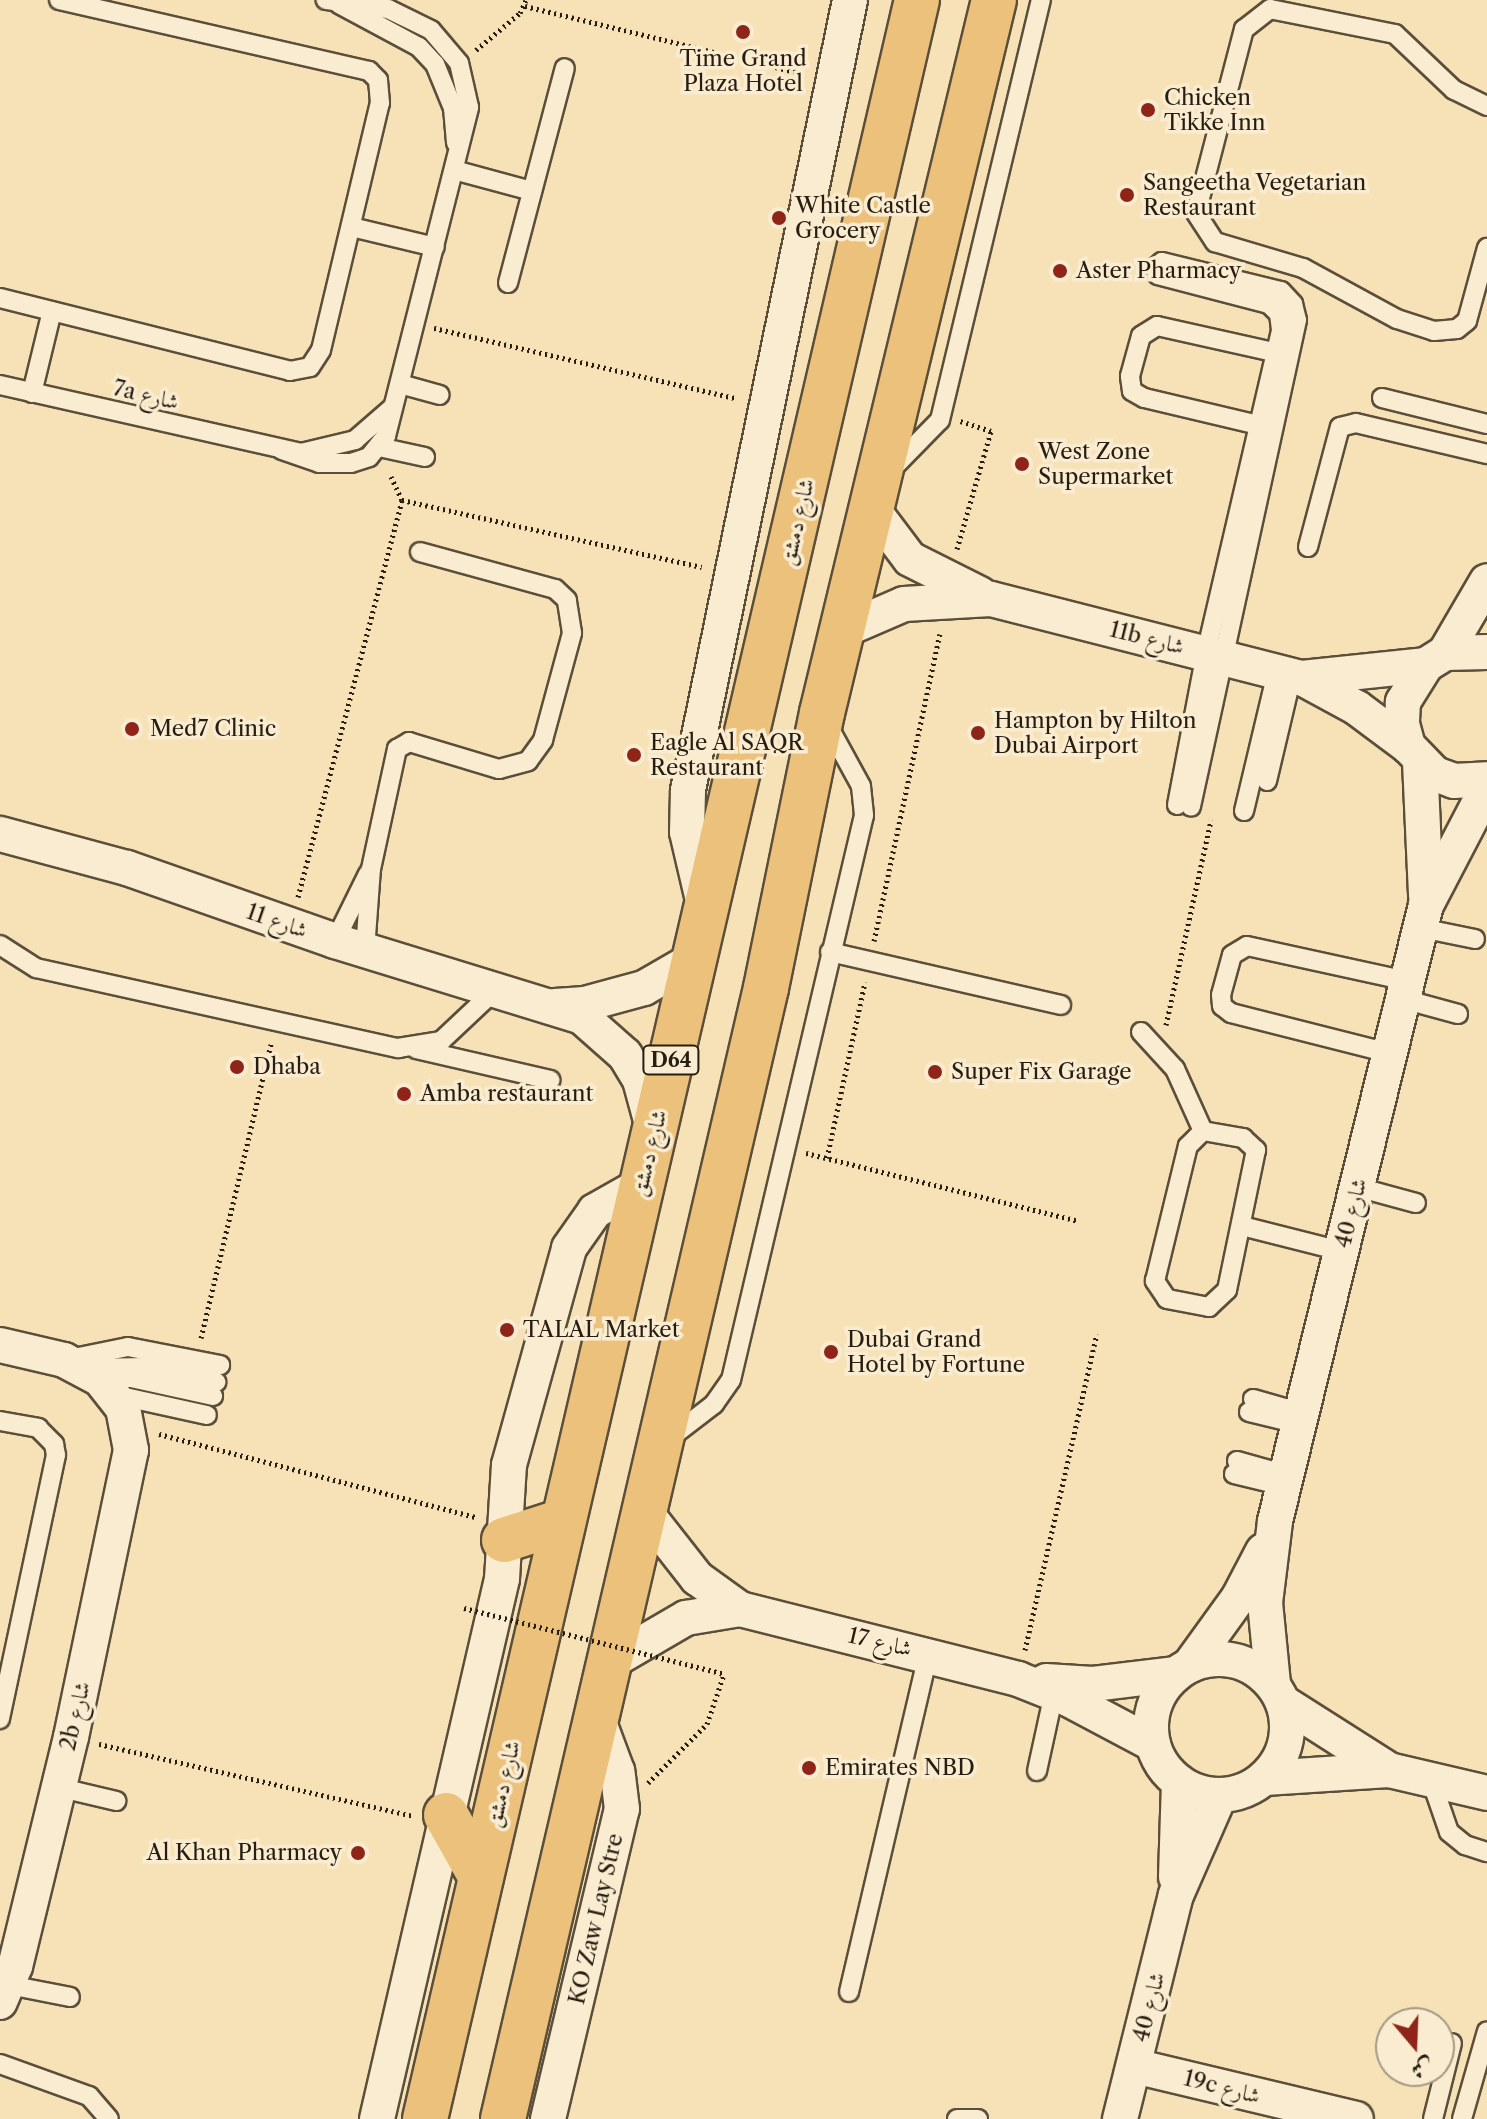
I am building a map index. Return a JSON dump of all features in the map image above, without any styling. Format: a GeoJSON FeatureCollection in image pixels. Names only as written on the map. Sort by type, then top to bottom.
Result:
{"type":"FeatureCollection","features":[{"type":"Feature","properties":{"kind":"main road","name":"شارع دمشق"},"geometry":{"type":"LineString","coordinates":[[425,2119],[917,0]]}},
{"type":"Feature","properties":{"kind":"main road"},"geometry":{"type":"LineString","coordinates":[[503,2119],[612,1661],[766,988],[822,713],[994,0]]}},
{"type":"Feature","properties":{"kind":"main road"},"geometry":{"type":"LineString","coordinates":[[503,1532],[563,1521]]}},
{"type":"Feature","properties":{"kind":"main road"},"geometry":{"type":"LineString","coordinates":[[445,1819],[481,1877]]}},
{"type":"Feature","properties":{"kind":"street"},"geometry":{"type":"LineString","coordinates":[[707,915],[690,853],[686,810],[850,0]]}},
{"type":"Feature","properties":{"kind":"street","name":"11b شارع"},"geometry":{"type":"LineString","coordinates":[[876,495],[910,559],[948,589],[1284,673],[1357,708],[1414,754],[1454,781],[1487,779]]}},
{"type":"Feature","properties":{"kind":"street"},"geometry":{"type":"LineString","coordinates":[[1436,659],[1487,581]]}},
{"type":"Feature","properties":{"kind":"street","name":"11b شارع"},"geometry":{"type":"LineString","coordinates":[[844,630],[948,589]]}},
{"type":"Feature","properties":{"kind":"street","name":"11b شارع"},"geometry":{"type":"LineString","coordinates":[[1284,673],[1487,652]]}},
{"type":"Feature","properties":{"kind":"street","name":"شارع 40"},"geometry":{"type":"LineString","coordinates":[[1424,916],[1414,754],[1403,702],[1436,659]]}},
{"type":"Feature","properties":{"kind":"street","name":"شارع 40"},"geometry":{"type":"LineString","coordinates":[[1278,1694],[1265,1603],[1275,1521],[1424,916],[1487,788]]}},
{"type":"Feature","properties":{"kind":"street","name":"شارع 11"},"geometry":{"type":"LineString","coordinates":[[0,834],[127,868],[350,946],[494,991],[555,1006],[582,1017],[625,1055],[640,1080],[653,1136]]}},
{"type":"Feature","properties":{"kind":"street","name":"شارع 11"},"geometry":{"type":"LineString","coordinates":[[555,1006],[615,998],[671,975],[696,958]]}},
{"type":"Feature","properties":{"kind":"street"},"geometry":{"type":"LineString","coordinates":[[377,2119],[502,1579],[509,1465],[569,1248],[595,1211],[641,1185]]}},
{"type":"Feature","properties":{"kind":"street"},"geometry":{"type":"LineString","coordinates":[[0,1345],[91,1375],[129,1426]]}},
{"type":"Feature","properties":{"kind":"street","name":"2b شارع"},"geometry":{"type":"LineString","coordinates":[[5,1994],[71,1737],[130,1462],[129,1426]]}},
{"type":"Feature","properties":{"kind":"street","name":"شارع 17"},"geometry":{"type":"LineString","coordinates":[[646,1513],[697,1578],[740,1609],[1018,1679],[1054,1693],[1153,1744]]}},
{"type":"Feature","properties":{"kind":"street","name":"شارع 40"},"geometry":{"type":"LineString","coordinates":[[1183,1669],[1239,1597],[1275,1521]]}},
{"type":"Feature","properties":{"kind":"street","name":"شارع 17"},"geometry":{"type":"LineString","coordinates":[[612,1661],[686,1618],[740,1609]]}},
{"type":"Feature","properties":{"kind":"street"},"geometry":{"type":"LineString","coordinates":[[1389,1770],[1278,1694],[1256,1669],[1235,1660],[1212,1659],[1183,1669],[1160,1694],[1151,1718],[1153,1744],[1179,1782],[1220,1795],[1244,1790],[1265,1778],[1389,1770],[1487,1793]]}},
{"type":"Feature","properties":{"kind":"street","name":"شارع 17"},"geometry":{"type":"LineString","coordinates":[[1018,1679],[1093,1684],[1183,1669]]}},
{"type":"Feature","properties":{"kind":"street"},"geometry":{"type":"LineString","coordinates":[[1265,1778],[1286,1743],[1278,1694]]}},
{"type":"Feature","properties":{"kind":"street","name":"KO Zaw Lay Stre"},"geometry":{"type":"LineString","coordinates":[[548,2119],[622,1809],[617,1771],[598,1720]]}},
{"type":"Feature","properties":{"kind":"street","name":"شارع 40"},"geometry":{"type":"LineString","coordinates":[[1176,1895],[1179,1782]]}},
{"type":"Feature","properties":{"kind":"street","name":"شارع 40"},"geometry":{"type":"LineString","coordinates":[[1120,2119],[1176,1895],[1220,1795]]}},
{"type":"Feature","properties":{"kind":"street","name":"19c شارع"},"geometry":{"type":"LineString","coordinates":[[1134,2066],[1356,2119]]}},
{"type":"Feature","properties":{"kind":"lane"},"geometry":{"type":"LineString","coordinates":[[0,298],[301,371],[321,350],[352,227],[381,91],[369,71],[59,0]]}},
{"type":"Feature","properties":{"kind":"lane"},"geometry":{"type":"LineString","coordinates":[[876,495],[931,434],[941,414],[1041,0]]}},
{"type":"Feature","properties":{"kind":"lane","name":"7a شارع"},"geometry":{"type":"LineString","coordinates":[[0,385],[336,465],[374,452],[398,392],[469,107],[459,63],[431,30],[410,17],[333,1]]}},
{"type":"Feature","properties":{"kind":"lane","name":"7a شارع"},"geometry":{"type":"LineString","coordinates":[[333,1],[419,47],[435,64],[453,108],[454,170]]}},
{"type":"Feature","properties":{"kind":"lane"},"geometry":{"type":"LineString","coordinates":[[1487,106],[1446,84],[1395,34],[1270,9],[1244,29],[1196,213],[1215,242],[1303,268],[1397,319],[1434,331],[1457,329],[1467,321],[1487,248]]}},
{"type":"Feature","properties":{"kind":"lane"},"geometry":{"type":"LineString","coordinates":[[508,283],[565,68]]}},
{"type":"Feature","properties":{"kind":"lane"},"geometry":{"type":"LineString","coordinates":[[454,170],[532,191]]}},
{"type":"Feature","properties":{"kind":"lane"},"geometry":{"type":"LineString","coordinates":[[352,227],[435,247]]}},
{"type":"Feature","properties":{"kind":"lane"},"geometry":{"type":"LineString","coordinates":[[1184,806],[1214,655],[1283,354],[1296,312],[1281,291],[1158,264],[1156,272],[1163,277],[1269,304],[1281,322],[1283,354]]}},
{"type":"Feature","properties":{"kind":"lane"},"geometry":{"type":"LineString","coordinates":[[32,393],[52,311]]}},
{"type":"Feature","properties":{"kind":"lane"},"geometry":{"type":"LineString","coordinates":[[1266,427],[1144,398],[1132,391],[1130,376],[1141,336],[1157,326],[1283,354]]}},
{"type":"Feature","properties":{"kind":"lane"},"geometry":{"type":"LineString","coordinates":[[398,392],[440,395]]}},
{"type":"Feature","properties":{"kind":"lane","name":"7a شارع"},"geometry":{"type":"LineString","coordinates":[[282,450],[338,447],[372,429],[398,392]]}},
{"type":"Feature","properties":{"kind":"lane"},"geometry":{"type":"LineString","coordinates":[[1382,398],[1487,424]]}},
{"type":"Feature","properties":{"kind":"lane"},"geometry":{"type":"LineString","coordinates":[[1308,547],[1340,427],[1356,423],[1487,454]]}},
{"type":"Feature","properties":{"kind":"lane"},"geometry":{"type":"LineString","coordinates":[[374,452],[425,457]]}},
{"type":"Feature","properties":{"kind":"lane"},"geometry":{"type":"LineString","coordinates":[[350,946],[371,869],[393,756],[400,745],[409,742],[499,769],[528,761],[543,740],[572,633],[567,600],[555,589],[420,552]]}},
{"type":"Feature","properties":{"kind":"lane"},"geometry":{"type":"LineString","coordinates":[[1267,781],[1284,673]]}},
{"type":"Feature","properties":{"kind":"lane"},"geometry":{"type":"LineString","coordinates":[[1239,809],[1284,673]]}},
{"type":"Feature","properties":{"kind":"lane"},"geometry":{"type":"LineString","coordinates":[[661,1445],[714,1404],[731,1380],[864,805],[857,778],[822,713]]}},
{"type":"Feature","properties":{"kind":"lane"},"geometry":{"type":"LineString","coordinates":[[350,946],[371,869]]}},
{"type":"Feature","properties":{"kind":"lane"},"geometry":{"type":"LineString","coordinates":[[1424,916],[1475,939]]}},
{"type":"Feature","properties":{"kind":"lane"},"geometry":{"type":"LineString","coordinates":[[0,945],[36,968],[550,1080]]}},
{"type":"Feature","properties":{"kind":"lane"},"geometry":{"type":"LineString","coordinates":[[1389,1053],[1231,1013],[1222,1006],[1221,995],[1232,955],[1247,946],[1405,990],[1458,1014]]}},
{"type":"Feature","properties":{"kind":"lane"},"geometry":{"type":"LineString","coordinates":[[830,952],[1061,1005]]}},
{"type":"Feature","properties":{"kind":"lane"},"geometry":{"type":"LineString","coordinates":[[413,1049],[441,1041],[494,991]]}},
{"type":"Feature","properties":{"kind":"lane"},"geometry":{"type":"LineString","coordinates":[[1141,1032],[1175,1069],[1203,1131]]}},
{"type":"Feature","properties":{"kind":"lane"},"geometry":{"type":"LineString","coordinates":[[1203,1131],[1243,1138],[1256,1150],[1227,1290],[1217,1304],[1200,1307],[1161,1296],[1156,1274],[1188,1146],[1203,1131]]}},
{"type":"Feature","properties":{"kind":"lane"},"geometry":{"type":"LineString","coordinates":[[1357,1187],[1416,1203]]}},
{"type":"Feature","properties":{"kind":"lane"},"geometry":{"type":"LineString","coordinates":[[1242,1226],[1341,1251]]}},
{"type":"Feature","properties":{"kind":"lane"},"geometry":{"type":"LineString","coordinates":[[128,1347],[195,1360],[216,1381],[148,1367],[91,1375],[128,1347]]}},
{"type":"Feature","properties":{"kind":"lane"},"geometry":{"type":"LineString","coordinates":[[91,1375],[207,1415]]}},
{"type":"Feature","properties":{"kind":"lane"},"geometry":{"type":"LineString","coordinates":[[1251,1406],[1300,1419]]}},
{"type":"Feature","properties":{"kind":"lane"},"geometry":{"type":"LineString","coordinates":[[0,1421],[38,1428],[54,1444],[56,1455],[0,1719]]}},
{"type":"Feature","properties":{"kind":"lane"},"geometry":{"type":"LineString","coordinates":[[1236,1467],[1285,1480]]}},
{"type":"Feature","properties":{"kind":"lane"},"geometry":{"type":"LineString","coordinates":[[849,1992],[928,1654]]}},
{"type":"Feature","properties":{"kind":"lane"},"geometry":{"type":"LineString","coordinates":[[1037,1771],[1054,1693]]}},
{"type":"Feature","properties":{"kind":"lane"},"geometry":{"type":"LineString","coordinates":[[1431,1780],[1449,1832],[1465,1845],[1487,1852]]}},
{"type":"Feature","properties":{"kind":"lane"},"geometry":{"type":"LineString","coordinates":[[57,1787],[116,1801]]}},
{"type":"Feature","properties":{"kind":"lane"},"geometry":{"type":"LineString","coordinates":[[5,1994],[70,1997]]}},
{"type":"Feature","properties":{"kind":"lane"},"geometry":{"type":"LineString","coordinates":[[1462,2119],[1487,2031]]}},
{"type":"Feature","properties":{"kind":"lane"},"geometry":{"type":"LineString","coordinates":[[0,2064],[89,2096],[109,2119]]}},
{"type":"Feature","properties":{"kind":"lane"},"geometry":{"type":"LineString","coordinates":[[1433,2119],[1441,2087]]}},
{"type":"Feature","properties":{"kind":"lane"},"geometry":{"type":"LineString","coordinates":[[957,2119],[978,2119]]}},
{"type":"Feature","properties":{"kind":"path"},"geometry":{"type":"LineString","coordinates":[[459,63],[525,3],[833,81]]}},
{"type":"Feature","properties":{"kind":"path"},"geometry":{"type":"LineString","coordinates":[[415,323],[768,405]]}},
{"type":"Feature","properties":{"kind":"path"},"geometry":{"type":"LineString","coordinates":[[827,1158],[948,589],[991,431],[941,414]]}},
{"type":"Feature","properties":{"kind":"path"},"geometry":{"type":"LineString","coordinates":[[290,926],[402,500],[393,478],[374,452]]}},
{"type":"Feature","properties":{"kind":"path"},"geometry":{"type":"LineString","coordinates":[[402,500],[734,574]]}},
{"type":"Feature","properties":{"kind":"path"},"geometry":{"type":"LineString","coordinates":[[1165,1026],[1212,814]]}},
{"type":"Feature","properties":{"kind":"path"},"geometry":{"type":"LineString","coordinates":[[195,1360],[276,1020]]}},
{"type":"Feature","properties":{"kind":"path"},"geometry":{"type":"LineString","coordinates":[[786,1148],[1079,1221]]}},
{"type":"Feature","properties":{"kind":"path"},"geometry":{"type":"LineString","coordinates":[[1018,1679],[1097,1334]]}},
{"type":"Feature","properties":{"kind":"path"},"geometry":{"type":"LineString","coordinates":[[129,1426],[503,1532]]}},
{"type":"Feature","properties":{"kind":"path"},"geometry":{"type":"LineString","coordinates":[[464,1608],[724,1674],[707,1724],[622,1809]]}},
{"type":"Feature","properties":{"kind":"path"},"geometry":{"type":"LineString","coordinates":[[71,1737],[445,1819]]}},
{"type":"Feature","properties":{"kind":"place","name":"Time Grand Plaza Hotel"},"geometry":{"type":"Point","coordinates":[743,32]}},
{"type":"Feature","properties":{"kind":"place","name":"Chicken Tikke Inn"},"geometry":{"type":"Point","coordinates":[1148,110]}},
{"type":"Feature","properties":{"kind":"place","name":"Sangeetha Vegetarian Restaurant"},"geometry":{"type":"Point","coordinates":[1127,195]}},
{"type":"Feature","properties":{"kind":"place","name":"White Castle Grocery"},"geometry":{"type":"Point","coordinates":[779,218]}},
{"type":"Feature","properties":{"kind":"place","name":"Aster Pharmacy"},"geometry":{"type":"Point","coordinates":[1060,271]}},
{"type":"Feature","properties":{"kind":"place","name":"West Zone Supermarket"},"geometry":{"type":"Point","coordinates":[1022,464]}},
{"type":"Feature","properties":{"kind":"place","name":"Med7 Clinic"},"geometry":{"type":"Point","coordinates":[132,729]}},
{"type":"Feature","properties":{"kind":"place","name":"Hampton by Hilton Dubai Airport"},"geometry":{"type":"Point","coordinates":[978,733]}},
{"type":"Feature","properties":{"kind":"place","name":"Eagle Al SAQR Restaurant"},"geometry":{"type":"Point","coordinates":[634,755]}},
{"type":"Feature","properties":{"kind":"place","name":"Dhaba"},"geometry":{"type":"Point","coordinates":[237,1067]}},
{"type":"Feature","properties":{"kind":"place","name":"Super Fix Garage"},"geometry":{"type":"Point","coordinates":[935,1072]}},
{"type":"Feature","properties":{"kind":"place","name":"Amba restaurant"},"geometry":{"type":"Point","coordinates":[404,1094]}},
{"type":"Feature","properties":{"kind":"place","name":"TALAL Market"},"geometry":{"type":"Point","coordinates":[507,1330]}},
{"type":"Feature","properties":{"kind":"place","name":"Dubai Grand Hotel by Fortune"},"geometry":{"type":"Point","coordinates":[831,1352]}},
{"type":"Feature","properties":{"kind":"place","name":"Emirates NBD"},"geometry":{"type":"Point","coordinates":[809,1768]}},
{"type":"Feature","properties":{"kind":"place","name":"Al Khan Pharmacy"},"geometry":{"type":"Point","coordinates":[358,1853]}}]}
